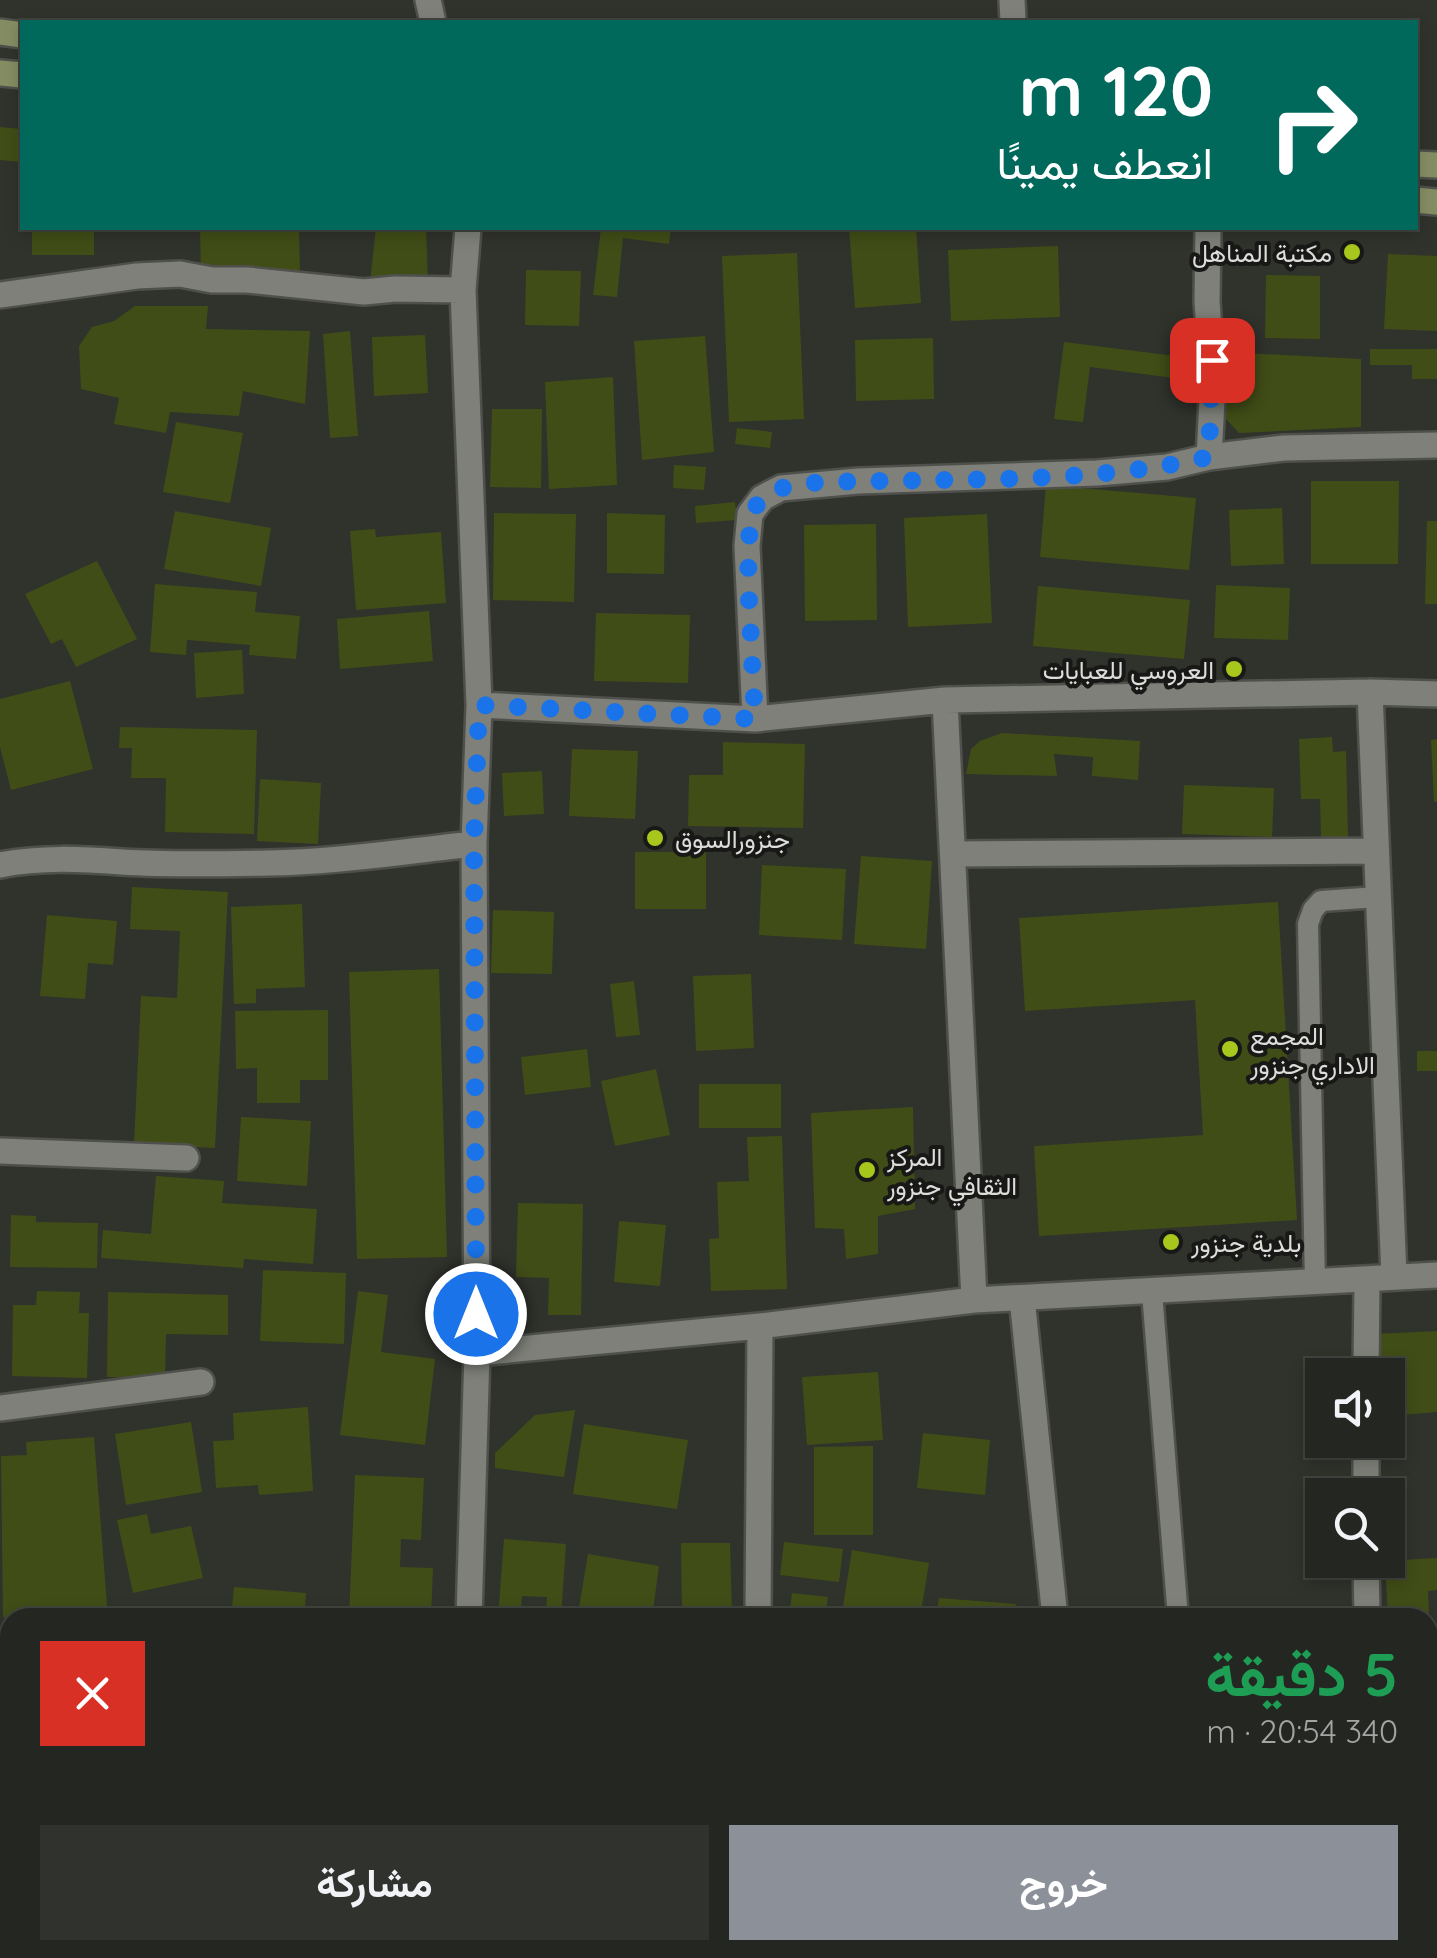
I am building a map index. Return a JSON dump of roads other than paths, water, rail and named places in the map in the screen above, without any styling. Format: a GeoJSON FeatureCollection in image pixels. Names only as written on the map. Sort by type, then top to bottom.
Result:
{"type":"FeatureCollection","features":[{"type":"Feature","properties":{"kind":"street"},"geometry":{"type":"LineString","coordinates":[[428,0],[444,0]]}},
{"type":"Feature","properties":{"kind":"street"},"geometry":{"type":"LineString","coordinates":[[468,230],[463,290],[479,705],[474,844],[477,1353],[469,1608]]}},
{"type":"Feature","properties":{"kind":"street"},"geometry":{"type":"LineString","coordinates":[[1208,230],[1207,302],[1214,380],[1209,457]]}},
{"type":"Feature","properties":{"kind":"street"},"geometry":{"type":"LineString","coordinates":[[0,295],[180,274],[364,292],[395,288],[463,290]]}},
{"type":"Feature","properties":{"kind":"street"},"geometry":{"type":"LineString","coordinates":[[755,719],[747,546],[750,514],[762,498],[782,488],[808,483],[1097,473],[1284,448],[1437,445]]}},
{"type":"Feature","properties":{"kind":"street"},"geometry":{"type":"LineString","coordinates":[[1370,692],[1394,1276]]}},
{"type":"Feature","properties":{"kind":"street"},"geometry":{"type":"LineString","coordinates":[[479,705],[755,719],[945,700],[1437,694]]}},
{"type":"Feature","properties":{"kind":"street"},"geometry":{"type":"LineString","coordinates":[[945,700],[974,1300]]}},
{"type":"Feature","properties":{"kind":"street"},"geometry":{"type":"LineString","coordinates":[[0,865],[87,858],[122,862],[267,863],[333,860],[474,844]]}},
{"type":"Feature","properties":{"kind":"street"},"geometry":{"type":"LineString","coordinates":[[953,854],[1376,852]]}},
{"type":"Feature","properties":{"kind":"street"},"geometry":{"type":"LineString","coordinates":[[0,1151],[186,1158]]}},
{"type":"Feature","properties":{"kind":"street"},"geometry":{"type":"LineString","coordinates":[[477,1353],[760,1326],[974,1300],[1437,1275]]}},
{"type":"Feature","properties":{"kind":"street"},"geometry":{"type":"LineString","coordinates":[[1366,1281],[1366,1358]]}},
{"type":"Feature","properties":{"kind":"street"},"geometry":{"type":"LineString","coordinates":[[1022,1298],[1054,1608]]}},
{"type":"Feature","properties":{"kind":"street"},"geometry":{"type":"LineString","coordinates":[[758,1608],[760,1326]]}},
{"type":"Feature","properties":{"kind":"street"},"geometry":{"type":"LineString","coordinates":[[0,1408],[200,1382]]}},
{"type":"Feature","properties":{"kind":"street"},"geometry":{"type":"LineString","coordinates":[[1367,1578],[1368,1608]]}},
{"type":"Feature","properties":{"kind":"lane"},"geometry":{"type":"LineString","coordinates":[[1314,1283],[1308,924],[1321,901],[1378,897]]}},
{"type":"Feature","properties":{"kind":"lane"},"geometry":{"type":"LineString","coordinates":[[1152,1292],[1177,1608]]}},
{"type":"Feature","properties":{"kind":"place","name":"مكتبة المناهل"},"geometry":{"type":"Point","coordinates":[1352,252]}},
{"type":"Feature","properties":{"kind":"place","name":"العروسي للعبايات"},"geometry":{"type":"Point","coordinates":[1234,669]}},
{"type":"Feature","properties":{"kind":"place","name":"جنزورالسوق"},"geometry":{"type":"Point","coordinates":[655,838]}},
{"type":"Feature","properties":{"kind":"place","name":"المجمع الاداري جنزور"},"geometry":{"type":"Point","coordinates":[1230,1049]}},
{"type":"Feature","properties":{"kind":"place","name":"المركز الثقافي جنزور"},"geometry":{"type":"Point","coordinates":[867,1170]}},
{"type":"Feature","properties":{"kind":"place","name":"بلدية جنزور"},"geometry":{"type":"Point","coordinates":[1171,1242]}}]}
